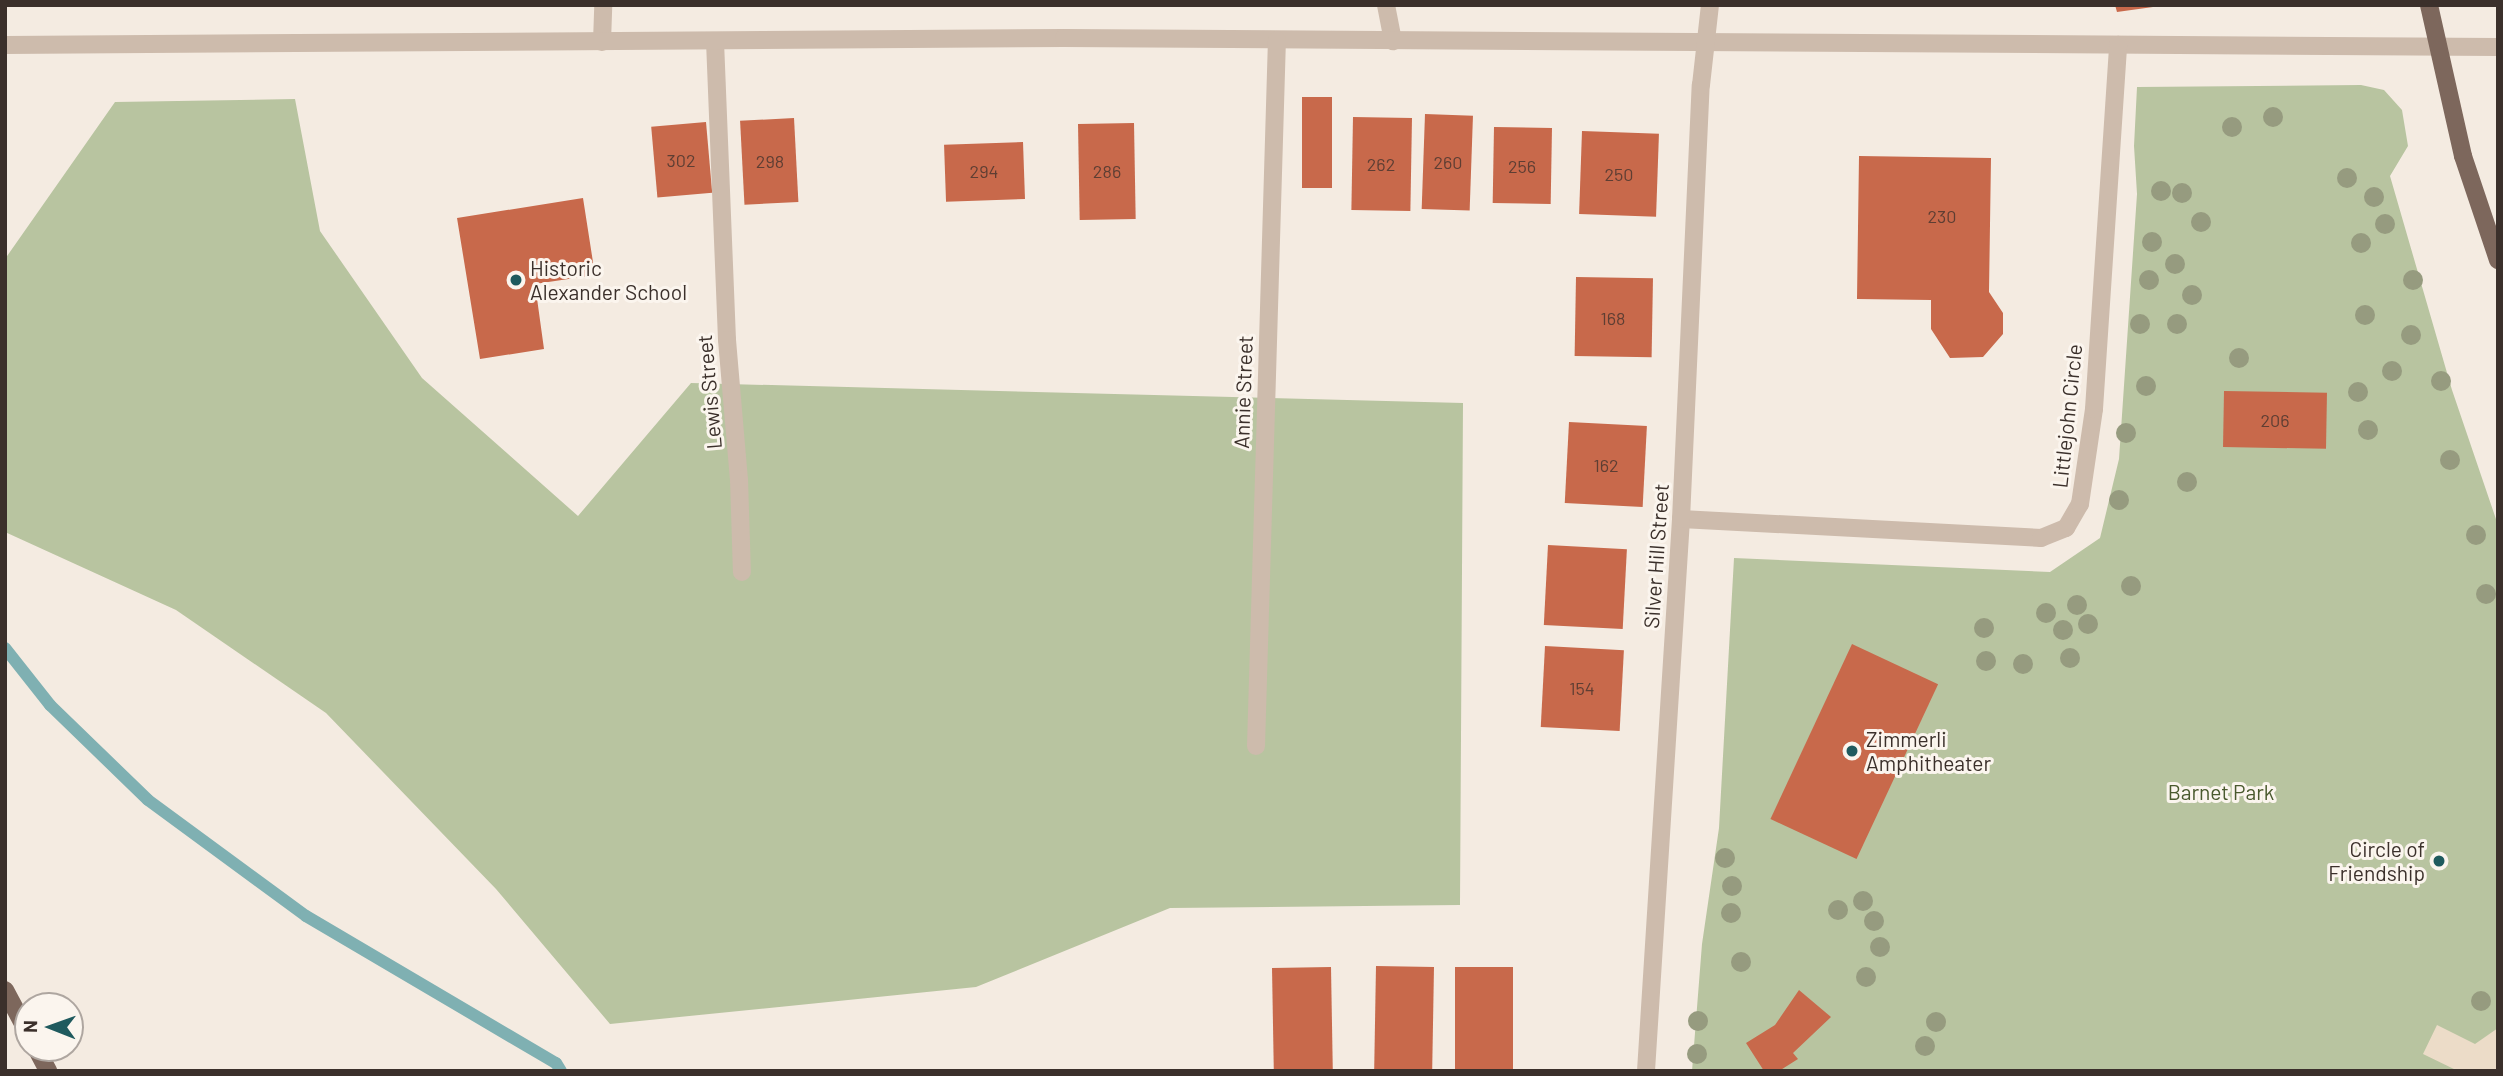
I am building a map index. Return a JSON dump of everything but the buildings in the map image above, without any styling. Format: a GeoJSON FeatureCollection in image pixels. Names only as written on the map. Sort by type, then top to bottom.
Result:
{"type":"FeatureCollection","features":[{"type":"Feature","properties":{"kind":"main road"},"geometry":{"type":"LineString","coordinates":[[2429,5],[2463,156],[2498,260]]}},
{"type":"Feature","properties":{"kind":"main road"},"geometry":{"type":"LineString","coordinates":[[5,990],[14,1007]]}},
{"type":"Feature","properties":{"kind":"street"},"geometry":{"type":"LineString","coordinates":[[602,42],[603,5]]}},
{"type":"Feature","properties":{"kind":"street"},"geometry":{"type":"LineString","coordinates":[[1385,5],[1393,41]]}},
{"type":"Feature","properties":{"kind":"street","name":"Silver Hill Street"},"geometry":{"type":"LineString","coordinates":[[1646,1071],[1681,519],[1705,43],[1710,5]]}},
{"type":"Feature","properties":{"kind":"street"},"geometry":{"type":"LineString","coordinates":[[5,45],[506,40],[1277,40],[2498,47]]}},
{"type":"Feature","properties":{"kind":"street","name":"Lewis Street"},"geometry":{"type":"LineString","coordinates":[[715,40],[727,340],[739,479],[742,572]]}},
{"type":"Feature","properties":{"kind":"street","name":"Annie Street"},"geometry":{"type":"LineString","coordinates":[[1256,746],[1277,40]]}},
{"type":"Feature","properties":{"kind":"street","name":"Littlejohn Circle"},"geometry":{"type":"LineString","coordinates":[[1681,519],[2041,538],[2066,528],[2080,504],[2094,409],[2118,45]]}},
{"type":"Feature","properties":{"kind":"green space","name":"Barnet Park"},"geometry":{"type":"Polygon","coordinates":[[[2361,85],[2384,90],[2402,110],[2408,146],[2390,176],[2452,390],[2498,525],[2498,1071],[1692,1071],[1702,944],[1719,828],[1734,558],[2050,572],[2100,538],[2119,459],[2137,194],[2134,146],[2137,87],[2361,85]]]}},
{"type":"Feature","properties":{"kind":"green space"},"geometry":{"type":"Polygon","coordinates":[[[295,99],[320,231],[422,378],[578,516],[691,383],[1463,403],[1460,905],[1170,908],[976,987],[610,1024],[496,889],[326,713],[176,610],[5,532],[5,259],[115,102],[295,99]]]}},
{"type":"Feature","properties":{"kind":"shaded area"},"geometry":{"type":"Polygon","coordinates":[[[2437,1025],[2475,1044],[2498,1028],[2498,1071],[2458,1071],[2423,1054],[2437,1025]]]}},
{"type":"Feature","properties":{"kind":"waterway"},"geometry":{"type":"LineString","coordinates":[[5,648],[50,705],[148,800],[306,916],[556,1063],[561,1071]]}},
{"type":"Feature","properties":{"kind":"place","name":"Historic Alexander School"},"geometry":{"type":"Point","coordinates":[516,280]}},
{"type":"Feature","properties":{"kind":"place","name":"Zimmerli Amphitheater"},"geometry":{"type":"Point","coordinates":[1852,751]}},
{"type":"Feature","properties":{"kind":"place","name":"Circle of Friendship"},"geometry":{"type":"Point","coordinates":[2439,861]}}]}
